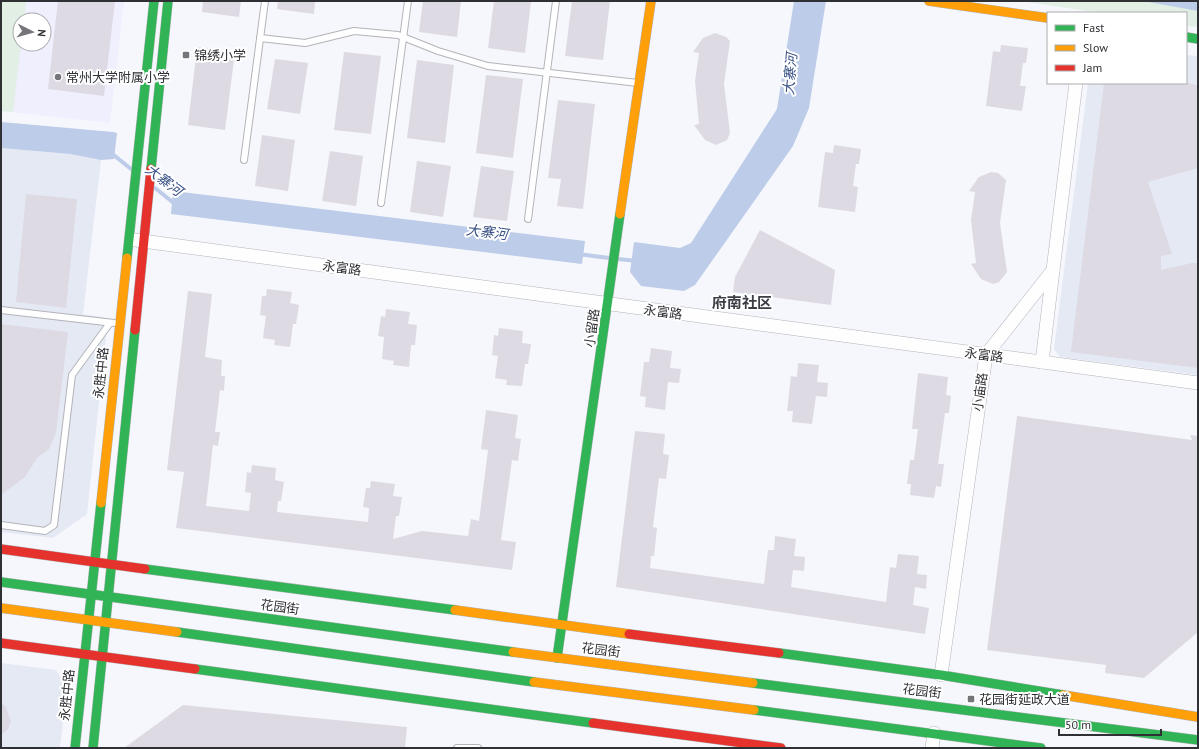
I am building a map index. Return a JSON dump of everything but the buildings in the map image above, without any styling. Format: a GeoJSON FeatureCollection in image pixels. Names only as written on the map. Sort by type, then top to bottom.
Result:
{"type":"FeatureCollection","features":[{"type":"Feature","properties":{"kind":"street","name":"永胜中路"},"geometry":{"type":"LineString","coordinates":[[75,748],[85,655],[115,323],[129,239],[154,1]]}},
{"type":"Feature","properties":{"kind":"street"},"geometry":{"type":"LineString","coordinates":[[93,748],[107,622],[108,596],[168,1]]}},
{"type":"Feature","properties":{"kind":"street","name":"小留路"},"geometry":{"type":"LineString","coordinates":[[558,658],[651,1]]}},
{"type":"Feature","properties":{"kind":"street"},"geometry":{"type":"LineString","coordinates":[[929,1],[952,3],[1047,18]]}},
{"type":"Feature","properties":{"kind":"street"},"geometry":{"type":"LineString","coordinates":[[1187,37],[1198,39]]}},
{"type":"Feature","properties":{"kind":"street"},"geometry":{"type":"LineString","coordinates":[[1042,362],[1076,84]]}},
{"type":"Feature","properties":{"kind":"street","name":"永富路"},"geometry":{"type":"LineString","coordinates":[[129,239],[1198,383]]}},
{"type":"Feature","properties":{"kind":"street","name":"小庙路"},"geometry":{"type":"LineString","coordinates":[[941,675],[986,355],[1053,270]]}},
{"type":"Feature","properties":{"kind":"street"},"geometry":{"type":"LineString","coordinates":[[1,548],[112,565],[941,675],[1198,717]]}},
{"type":"Feature","properties":{"kind":"street","name":"花园街"},"geometry":{"type":"LineString","coordinates":[[1,582],[558,658],[1198,740]]}},
{"type":"Feature","properties":{"kind":"street"},"geometry":{"type":"LineString","coordinates":[[1,608],[555,685],[1041,748]]}},
{"type":"Feature","properties":{"kind":"street"},"geometry":{"type":"LineString","coordinates":[[1,643],[781,748]]}},
{"type":"Feature","properties":{"kind":"street"},"geometry":{"type":"LineString","coordinates":[[932,748],[934,733]]}},
{"type":"Feature","properties":{"kind":"lane"},"geometry":{"type":"LineString","coordinates":[[244,160],[265,1]]}},
{"type":"Feature","properties":{"kind":"lane"},"geometry":{"type":"LineString","coordinates":[[381,203],[408,1]]}},
{"type":"Feature","properties":{"kind":"lane"},"geometry":{"type":"LineString","coordinates":[[528,219],[556,1]]}},
{"type":"Feature","properties":{"kind":"lane"},"geometry":{"type":"LineString","coordinates":[[260,38],[305,43],[354,32],[398,35],[438,51],[488,66],[639,83]]}},
{"type":"Feature","properties":{"kind":"lane"},"geometry":{"type":"LineString","coordinates":[[1,310],[115,323]]}},
{"type":"Feature","properties":{"kind":"lane"},"geometry":{"type":"LineString","coordinates":[[1,525],[45,531],[54,525],[72,375],[115,323]]}},
{"type":"Feature","properties":{"kind":"lane"},"geometry":{"type":"LineString","coordinates":[[457,748],[478,748]]}},
{"type":"Feature","properties":{"kind":"shaded area","name":"常州大学附属小学"},"geometry":{"type":"Polygon","coordinates":[[[1,1],[124,1],[110,123],[1,111],[1,1]]]}},
{"type":"Feature","properties":{"kind":"shaded area"},"geometry":{"type":"Polygon","coordinates":[[[1,1],[26,1],[25,12],[12,12],[12,52],[20,52],[13,112],[1,111],[1,1]]]}},
{"type":"Feature","properties":{"kind":"shaded area"},"geometry":{"type":"Polygon","coordinates":[[[1020,1],[1198,1],[1198,27],[1187,26],[1187,12],[1094,12],[1020,1]]]}},
{"type":"Feature","properties":{"kind":"shaded area"},"geometry":{"type":"Polygon","coordinates":[[[1187,55],[1198,56],[1198,375],[1060,357],[1054,349],[1088,84],[1187,84],[1187,55]]]}},
{"type":"Feature","properties":{"kind":"shaded area"},"geometry":{"type":"Polygon","coordinates":[[[1,148],[70,154],[101,160],[83,314],[108,318],[87,514],[53,538],[1,532],[1,148]]]}},
{"type":"Feature","properties":{"kind":"shaded area"},"geometry":{"type":"Polygon","coordinates":[[[1,663],[56,670],[67,687],[60,748],[1,748],[1,663]]]}},
{"type":"Feature","properties":{"kind":"water"},"geometry":{"type":"Polygon","coordinates":[[[794,1],[826,1],[809,108],[793,146],[695,285],[684,291],[641,286],[630,272],[634,242],[680,248],[691,243],[777,109],[794,1]]]}},
{"type":"Feature","properties":{"kind":"water"},"geometry":{"type":"Polygon","coordinates":[[[1143,1],[1198,1],[1198,11],[1143,1]]]}},
{"type":"Feature","properties":{"kind":"water"},"geometry":{"type":"Polygon","coordinates":[[[1,122],[117,133],[114,159],[101,160],[70,154],[1,148],[1,122]]]}},
{"type":"Feature","properties":{"kind":"water"},"geometry":{"type":"Polygon","coordinates":[[[173,191],[585,241],[582,264],[171,214],[173,191]]]}},
{"type":"Feature","properties":{"kind":"waterway","name":"大寨河"},"geometry":{"type":"LineString","coordinates":[[110,152],[131,169]]}},
{"type":"Feature","properties":{"kind":"waterway","name":"大寨河"},"geometry":{"type":"LineString","coordinates":[[155,188],[175,204]]}},
{"type":"Feature","properties":{"kind":"waterway","name":"大寨河"},"geometry":{"type":"LineString","coordinates":[[578,254],[609,258]]}},
{"type":"Feature","properties":{"kind":"waterway","name":"大寨河"},"geometry":{"type":"LineString","coordinates":[[618,259],[637,261]]}},
{"type":"Feature","properties":{"kind":"traffic: fast"},"geometry":{"type":"LineString","coordinates":[[127,258],[154,1]]}},
{"type":"Feature","properties":{"kind":"traffic: fast"},"geometry":{"type":"LineString","coordinates":[[151,169],[168,1]]}},
{"type":"Feature","properties":{"kind":"traffic: fast"},"geometry":{"type":"LineString","coordinates":[[1187,37],[1198,39]]}},
{"type":"Feature","properties":{"kind":"traffic: fast"},"geometry":{"type":"LineString","coordinates":[[557,658],[620,214]]}},
{"type":"Feature","properties":{"kind":"traffic: fast"},"geometry":{"type":"LineString","coordinates":[[93,748],[135,330]]}},
{"type":"Feature","properties":{"kind":"traffic: fast"},"geometry":{"type":"LineString","coordinates":[[75,748],[101,503]]}},
{"type":"Feature","properties":{"kind":"traffic: fast"},"geometry":{"type":"LineString","coordinates":[[145,569],[455,610]]}},
{"type":"Feature","properties":{"kind":"traffic: fast"},"geometry":{"type":"LineString","coordinates":[[1,582],[513,652]]}},
{"type":"Feature","properties":{"kind":"traffic: fast"},"geometry":{"type":"LineString","coordinates":[[177,632],[534,682]]}},
{"type":"Feature","properties":{"kind":"traffic: fast"},"geometry":{"type":"LineString","coordinates":[[779,653],[941,675],[1063,695]]}},
{"type":"Feature","properties":{"kind":"traffic: fast"},"geometry":{"type":"LineString","coordinates":[[195,669],[593,723]]}},
{"type":"Feature","properties":{"kind":"traffic: fast"},"geometry":{"type":"LineString","coordinates":[[753,683],[1198,740]]}},
{"type":"Feature","properties":{"kind":"traffic: fast"},"geometry":{"type":"LineString","coordinates":[[754,710],[1041,748]]}},
{"type":"Feature","properties":{"kind":"traffic: slow"},"geometry":{"type":"LineString","coordinates":[[620,214],[651,1]]}},
{"type":"Feature","properties":{"kind":"traffic: slow"},"geometry":{"type":"LineString","coordinates":[[929,1],[1047,18]]}},
{"type":"Feature","properties":{"kind":"traffic: slow"},"geometry":{"type":"LineString","coordinates":[[101,503],[127,258]]}},
{"type":"Feature","properties":{"kind":"traffic: slow"},"geometry":{"type":"LineString","coordinates":[[1,608],[177,632]]}},
{"type":"Feature","properties":{"kind":"traffic: slow"},"geometry":{"type":"LineString","coordinates":[[455,610],[629,634]]}},
{"type":"Feature","properties":{"kind":"traffic: slow"},"geometry":{"type":"LineString","coordinates":[[513,652],[753,683]]}},
{"type":"Feature","properties":{"kind":"traffic: slow"},"geometry":{"type":"LineString","coordinates":[[534,682],[754,710]]}},
{"type":"Feature","properties":{"kind":"traffic: slow"},"geometry":{"type":"LineString","coordinates":[[1063,695],[1198,717]]}},
{"type":"Feature","properties":{"kind":"traffic: jam"},"geometry":{"type":"LineString","coordinates":[[135,330],[151,169]]}},
{"type":"Feature","properties":{"kind":"traffic: jam"},"geometry":{"type":"LineString","coordinates":[[1,549],[145,569]]}},
{"type":"Feature","properties":{"kind":"traffic: jam"},"geometry":{"type":"LineString","coordinates":[[629,634],[779,653]]}},
{"type":"Feature","properties":{"kind":"traffic: jam"},"geometry":{"type":"LineString","coordinates":[[1,643],[195,669]]}},
{"type":"Feature","properties":{"kind":"traffic: jam"},"geometry":{"type":"LineString","coordinates":[[593,723],[781,748]]}},
{"type":"Feature","properties":{"kind":"place","name":"锦绣小学"},"geometry":{"type":"Point","coordinates":[186,55]}},
{"type":"Feature","properties":{"kind":"place","name":"常州大学附属小学"},"geometry":{"type":"Point","coordinates":[58,77]}},
{"type":"Feature","properties":{"kind":"place","name":"花园街延政大道"},"geometry":{"type":"Point","coordinates":[971,699]}},
{"type":"Feature","properties":{"kind":"district","name":"府南社区"},"geometry":{"type":"Point","coordinates":[742,302]}}]}
